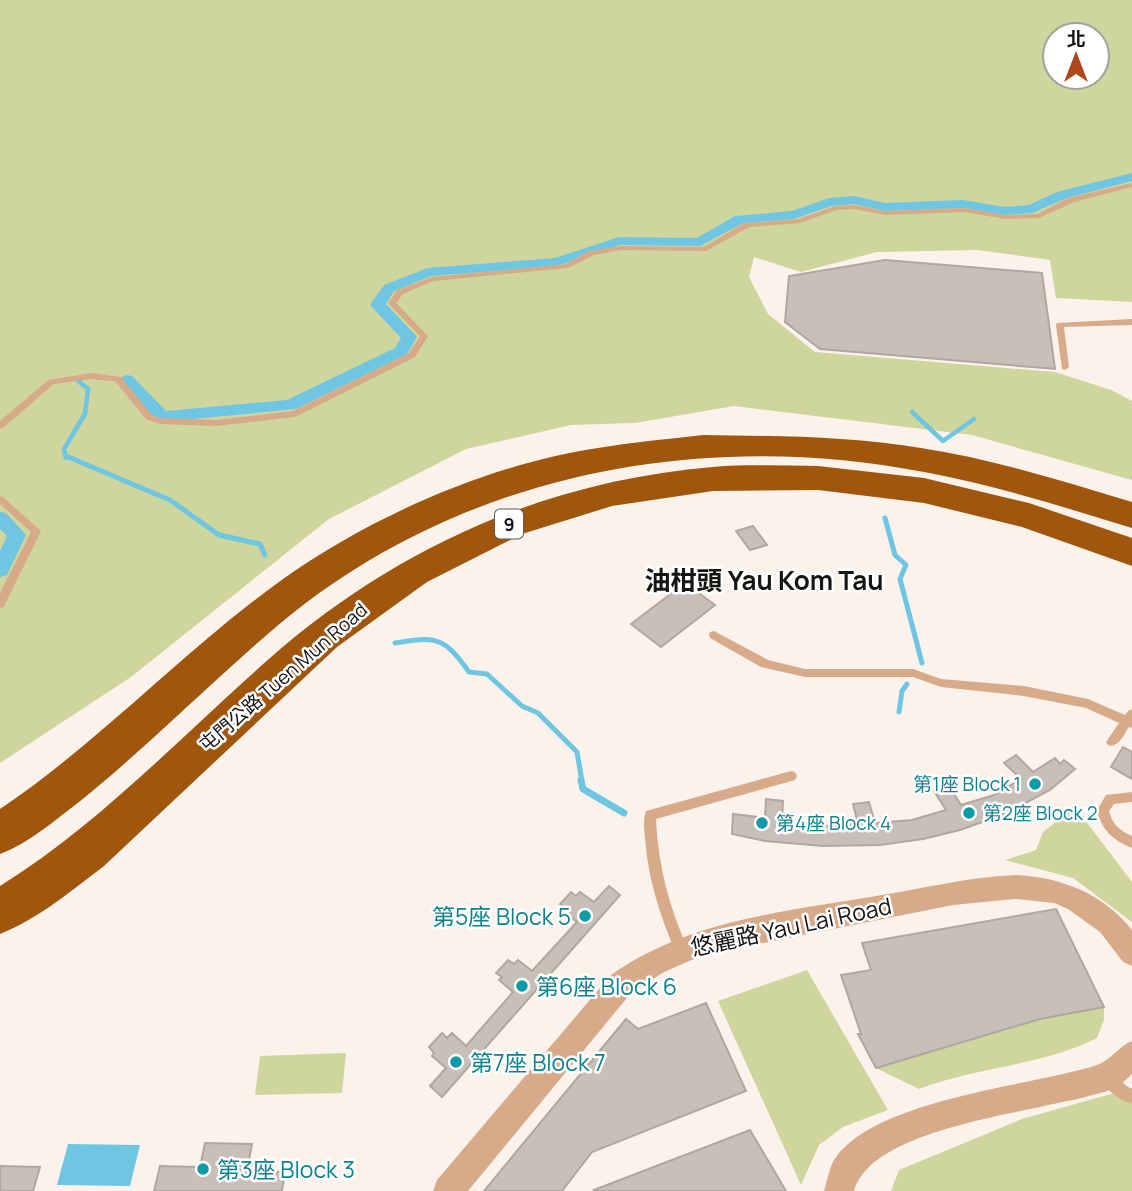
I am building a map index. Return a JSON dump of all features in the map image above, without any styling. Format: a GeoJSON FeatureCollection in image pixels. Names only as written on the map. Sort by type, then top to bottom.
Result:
{"type":"FeatureCollection","features":[{"type":"Feature","properties":{"kind":"highway","name":"9"},"geometry":{"type":"LineString","coordinates":[[0,834],[97,762],[243,632],[324,569],[371,539],[427,511],[525,475],[605,457],[677,448],[810,446],[889,454],[976,469],[1056,490],[1132,516]]}},
{"type":"Feature","properties":{"kind":"highway","name":"屯門公路 Tuen Mun Road"},"geometry":{"type":"LineString","coordinates":[[2,911],[76,859],[126,817],[349,614],[453,548],[525,518],[603,496],[687,481],[820,477],[911,487],[1005,507],[1132,552]]}},
{"type":"Feature","properties":{"kind":"street","name":"悠麗路 Yau Lai Road"},"geometry":{"type":"LineString","coordinates":[[448,1191],[621,984],[640,970],[681,948],[716,938],[964,892],[1028,888],[1053,891],[1088,907],[1120,936],[1132,953]]}},
{"type":"Feature","properties":{"kind":"street"},"geometry":{"type":"LineString","coordinates":[[839,1191],[845,1170],[874,1143],[944,1114],[1108,1077],[1132,1055]]}},
{"type":"Feature","properties":{"kind":"lane"},"geometry":{"type":"LineString","coordinates":[[0,426],[33,401],[44,386],[64,379],[91,376],[118,379],[149,417],[160,421],[216,423],[295,414],[412,355],[424,336],[392,303],[400,292],[432,279],[568,265],[592,253],[621,248],[706,249],[747,225],[800,221],[835,208],[854,207],[886,214],[964,210],[1005,217],[1039,216],[1071,200],[1132,185]]}},
{"type":"Feature","properties":{"kind":"lane"},"geometry":{"type":"LineString","coordinates":[[1065,367],[1060,325],[1132,323]]}},
{"type":"Feature","properties":{"kind":"lane"},"geometry":{"type":"LineString","coordinates":[[0,499],[36,531],[0,604]]}},
{"type":"Feature","properties":{"kind":"lane"},"geometry":{"type":"LineString","coordinates":[[714,635],[765,664],[804,673],[913,673],[941,683],[1024,691],[1088,704],[1131,720],[1112,741]]}},
{"type":"Feature","properties":{"kind":"lane"},"geometry":{"type":"LineString","coordinates":[[681,948],[657,884],[652,860],[650,815],[791,776]]}},
{"type":"Feature","properties":{"kind":"lane"},"geometry":{"type":"LineString","coordinates":[[1132,797],[1110,799],[1103,810],[1108,826],[1132,842]]}},
{"type":"Feature","properties":{"kind":"lane"},"geometry":{"type":"LineString","coordinates":[[1108,1077],[1118,1090],[1132,1097]]}},
{"type":"Feature","properties":{"kind":"green space"},"geometry":{"type":"Polygon","coordinates":[[[0,0],[1132,0],[1132,302],[1056,298],[1050,260],[977,250],[877,252],[801,272],[754,257],[749,277],[768,314],[815,352],[1055,372],[1111,390],[1132,401],[1132,480],[972,435],[734,406],[635,423],[571,425],[466,449],[329,519],[131,677],[0,763],[0,0]]]}},
{"type":"Feature","properties":{"kind":"green space"},"geometry":{"type":"Polygon","coordinates":[[[1075,807],[1132,882],[1132,922],[1073,878],[1005,860],[1036,850],[1043,832],[1075,807]]]}},
{"type":"Feature","properties":{"kind":"green space"},"geometry":{"type":"Polygon","coordinates":[[[807,970],[888,1110],[843,1127],[819,1145],[801,1185],[718,1001],[807,970]]]}},
{"type":"Feature","properties":{"kind":"green space"},"geometry":{"type":"Polygon","coordinates":[[[1104,1007],[1104,1020],[1097,1038],[1032,1061],[919,1089],[876,1068],[1040,1019],[1104,1007]]]}},
{"type":"Feature","properties":{"kind":"green space"},"geometry":{"type":"Polygon","coordinates":[[[346,1053],[342,1093],[255,1095],[260,1056],[346,1053]]]}},
{"type":"Feature","properties":{"kind":"green space"},"geometry":{"type":"Polygon","coordinates":[[[1132,1088],[1132,1191],[891,1191],[899,1170],[1022,1119],[1132,1088]]]}},
{"type":"Feature","properties":{"kind":"water"},"geometry":{"type":"Polygon","coordinates":[[[68,1144],[140,1145],[130,1186],[57,1185],[68,1144]]]}},
{"type":"Feature","properties":{"kind":"building"},"geometry":{"type":"Polygon","coordinates":[[[885,260],[1042,273],[1055,369],[820,349],[785,322],[789,276],[885,260]]]}},
{"type":"Feature","properties":{"kind":"building"},"geometry":{"type":"Polygon","coordinates":[[[753,526],[767,545],[750,550],[736,531],[753,526]]]}},
{"type":"Feature","properties":{"kind":"building"},"geometry":{"type":"Polygon","coordinates":[[[685,583],[715,605],[661,647],[631,624],[685,583]]]}},
{"type":"Feature","properties":{"kind":"building"},"geometry":{"type":"Polygon","coordinates":[[[1123,747],[1132,752],[1132,779],[1111,767],[1123,747]]]}},
{"type":"Feature","properties":{"kind":"building"},"geometry":{"type":"Polygon","coordinates":[[[1016,755],[1033,772],[1055,758],[1060,764],[1064,760],[1075,769],[1050,790],[1007,813],[960,830],[923,839],[880,845],[823,846],[765,841],[732,834],[733,814],[765,818],[766,799],[783,801],[782,821],[820,826],[858,824],[853,804],[869,802],[875,823],[912,820],[946,810],[934,791],[949,786],[961,805],[994,795],[1021,779],[1004,763],[1016,755]]]}},
{"type":"Feature","properties":{"kind":"building"},"geometry":{"type":"Polygon","coordinates":[[[609,886],[620,895],[442,1097],[430,1086],[446,1068],[432,1056],[434,1053],[429,1047],[442,1033],[447,1038],[452,1033],[466,1046],[513,992],[499,980],[502,977],[496,973],[508,960],[514,964],[518,960],[532,971],[577,922],[563,911],[566,908],[560,904],[571,892],[576,896],[580,892],[594,902],[609,886]]]}},
{"type":"Feature","properties":{"kind":"building"},"geometry":{"type":"Polygon","coordinates":[[[1056,909],[1104,1007],[1040,1019],[876,1068],[858,1034],[861,1034],[841,975],[871,970],[862,943],[1056,909]]]}},
{"type":"Feature","properties":{"kind":"building"},"geometry":{"type":"Polygon","coordinates":[[[706,1003],[746,1091],[592,1152],[562,1191],[484,1191],[626,1019],[638,1029],[706,1003]]]}},
{"type":"Feature","properties":{"kind":"building"},"geometry":{"type":"Polygon","coordinates":[[[750,1130],[786,1191],[594,1190],[750,1130]]]}},
{"type":"Feature","properties":{"kind":"building","name":"第3座 Block 3"},"geometry":{"type":"Polygon","coordinates":[[[205,1143],[252,1144],[247,1171],[285,1172],[282,1191],[154,1191],[160,1166],[200,1167],[205,1143]]]}},
{"type":"Feature","properties":{"kind":"building"},"geometry":{"type":"Polygon","coordinates":[[[0,1166],[40,1167],[33,1191],[0,1191],[0,1166]]]}},
{"type":"Feature","properties":{"kind":"waterway"},"geometry":{"type":"LineString","coordinates":[[126,380],[162,417],[290,405],[401,351],[409,337],[378,305],[389,288],[428,272],[557,262],[619,241],[700,242],[740,219],[794,215],[829,202],[854,200],[885,207],[963,204],[1004,211],[1032,209],[1062,195],[1132,177]]}},
{"type":"Feature","properties":{"kind":"waterway"},"geometry":{"type":"LineString","coordinates":[[66,458],[64,449],[85,414],[88,389],[77,380]]}},
{"type":"Feature","properties":{"kind":"waterway"},"geometry":{"type":"LineString","coordinates":[[912,412],[943,441],[974,419]]}},
{"type":"Feature","properties":{"kind":"waterway"},"geometry":{"type":"LineString","coordinates":[[66,456],[170,500],[219,535],[260,544],[265,555]]}},
{"type":"Feature","properties":{"kind":"waterway"},"geometry":{"type":"LineString","coordinates":[[0,518],[17,535],[0,570]]}},
{"type":"Feature","properties":{"kind":"waterway"},"geometry":{"type":"LineString","coordinates":[[885,518],[895,555],[906,565],[900,579],[922,663]]}},
{"type":"Feature","properties":{"kind":"waterway"},"geometry":{"type":"LineString","coordinates":[[395,643],[421,640],[438,642],[453,652],[469,672],[487,674],[522,706],[538,713],[577,752],[582,781]]}},
{"type":"Feature","properties":{"kind":"waterway"},"geometry":{"type":"LineString","coordinates":[[899,712],[902,691],[907,684]]}},
{"type":"Feature","properties":{"kind":"waterway"},"geometry":{"type":"LineString","coordinates":[[581,780],[583,789],[624,813]]}},
{"type":"Feature","properties":{"kind":"place","name":"第1座 Block 1"},"geometry":{"type":"Point","coordinates":[1035,784]}},
{"type":"Feature","properties":{"kind":"place","name":"第2座 Block 2"},"geometry":{"type":"Point","coordinates":[969,813]}},
{"type":"Feature","properties":{"kind":"place","name":"第4座 Block 4"},"geometry":{"type":"Point","coordinates":[762,823]}},
{"type":"Feature","properties":{"kind":"place","name":"第5座 Block 5"},"geometry":{"type":"Point","coordinates":[585,916]}},
{"type":"Feature","properties":{"kind":"place","name":"第6座 Block 6"},"geometry":{"type":"Point","coordinates":[522,986]}},
{"type":"Feature","properties":{"kind":"place","name":"第7座 Block 7"},"geometry":{"type":"Point","coordinates":[456,1062]}},
{"type":"Feature","properties":{"kind":"place","name":"第3座 Block 3"},"geometry":{"type":"Point","coordinates":[203,1169]}},
{"type":"Feature","properties":{"kind":"district","name":"油柑頭 Yau Kom Tau"},"geometry":{"type":"Point","coordinates":[764,580]}}]}
